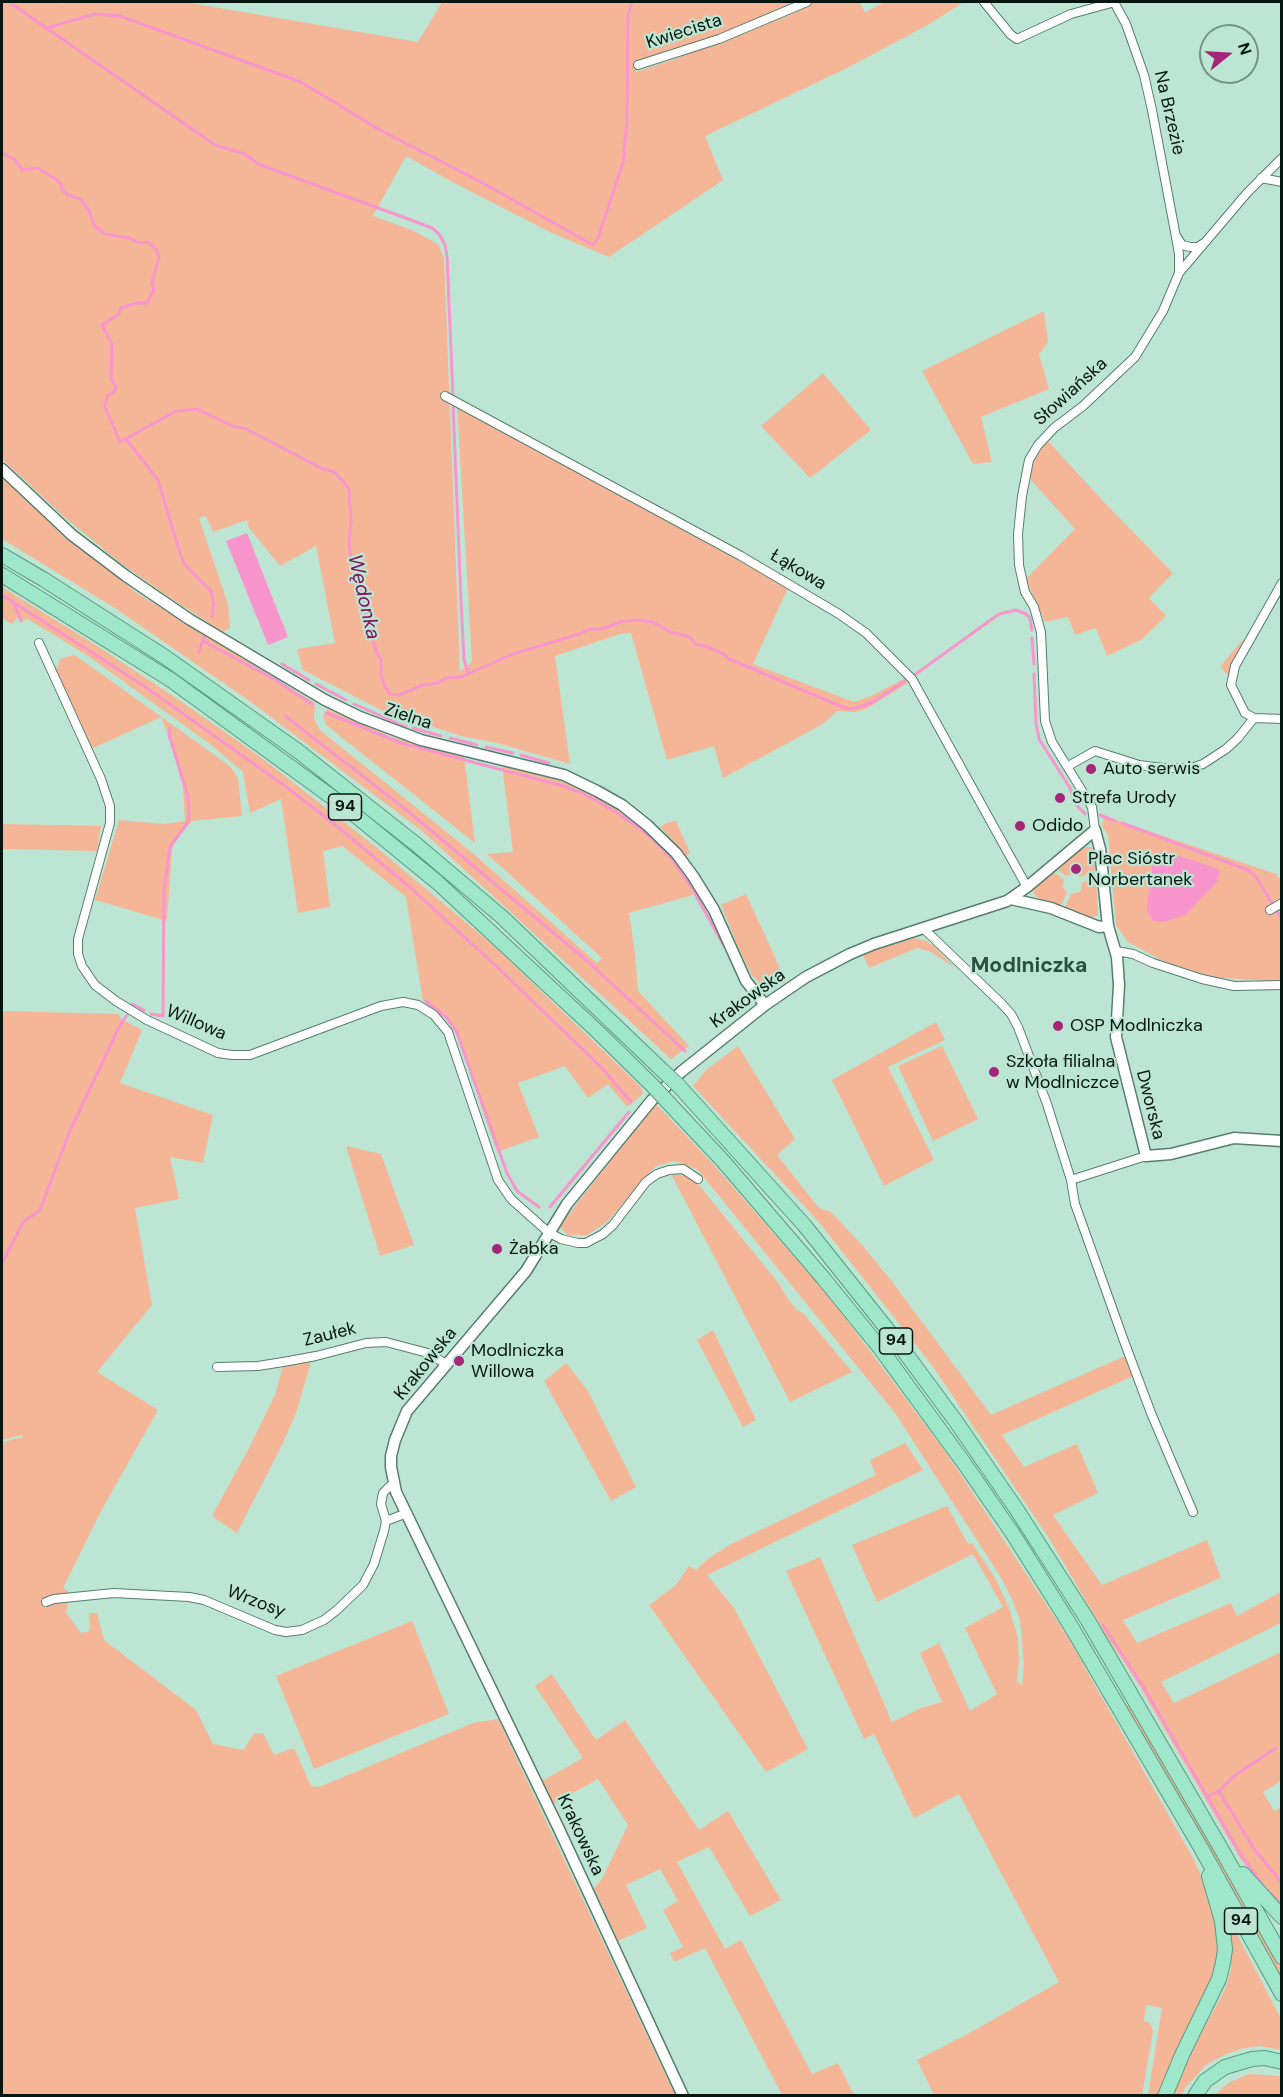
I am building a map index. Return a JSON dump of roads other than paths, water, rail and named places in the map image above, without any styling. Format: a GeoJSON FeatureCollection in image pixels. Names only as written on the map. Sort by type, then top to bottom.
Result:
{"type":"FeatureCollection","features":[{"type":"Feature","properties":{"kind":"highway","name":"94"},"geometry":{"type":"LineString","coordinates":[[2,555],[165,657],[298,751],[417,845],[502,917],[678,1085],[805,1226],[895,1339],[957,1423],[1017,1510],[1087,1619],[1219,1845],[1281,1917]]}},
{"type":"Feature","properties":{"kind":"highway","name":"94"},"geometry":{"type":"LineString","coordinates":[[2,575],[171,680],[344,806],[437,882],[597,1031],[723,1161],[880,1348],[1013,1534],[1063,1613],[1200,1848],[1281,1994]]}},
{"type":"Feature","properties":{"kind":"highway"},"geometry":{"type":"LineString","coordinates":[[1219,1845],[1281,1957]]}},
{"type":"Feature","properties":{"kind":"highway"},"geometry":{"type":"LineString","coordinates":[[1165,2096],[1219,1979],[1225,1949],[1222,1921],[1200,1848]]}},
{"type":"Feature","properties":{"kind":"highway"},"geometry":{"type":"LineString","coordinates":[[1195,2096],[1205,2081],[1225,2067],[1252,2059],[1265,2058],[1281,2062]]}},
{"type":"Feature","properties":{"kind":"street","name":"Kwiecista"},"geometry":{"type":"LineString","coordinates":[[638,65],[719,39],[807,2]]}},
{"type":"Feature","properties":{"kind":"street"},"geometry":{"type":"LineString","coordinates":[[984,2],[1011,35],[1017,39],[1071,14],[1114,2]]}},
{"type":"Feature","properties":{"kind":"street","name":"Na Brzezie"},"geometry":{"type":"LineString","coordinates":[[1114,2],[1125,24],[1144,75],[1161,146],[1179,254],[1179,273]]}},
{"type":"Feature","properties":{"kind":"street","name":"Słowiańska"},"geometry":{"type":"LineString","coordinates":[[1095,830],[1092,807],[1052,742],[1045,721],[1041,632],[1034,607],[1025,592],[1019,565],[1018,534],[1029,460],[1038,445],[1054,428],[1083,406],[1135,357],[1163,311],[1179,273],[1281,158]]}},
{"type":"Feature","properties":{"kind":"street"},"geometry":{"type":"LineString","coordinates":[[1261,178],[1281,182]]}},
{"type":"Feature","properties":{"kind":"street"},"geometry":{"type":"LineString","coordinates":[[1176,237],[1182,245],[1190,247],[1197,247],[1205,242]]}},
{"type":"Feature","properties":{"kind":"street","name":"Łąkowa"},"geometry":{"type":"LineString","coordinates":[[445,396],[741,556],[839,614],[866,633],[912,679],[1028,887]]}},
{"type":"Feature","properties":{"kind":"street","name":"Zielna"},"geometry":{"type":"LineString","coordinates":[[3,470],[72,535],[126,576],[189,619],[325,700],[360,717],[421,740],[564,775],[622,805],[676,853],[693,876],[714,910],[746,981],[765,1005]]}},
{"type":"Feature","properties":{"kind":"street"},"geometry":{"type":"LineString","coordinates":[[1281,583],[1243,649],[1235,666],[1231,685],[1245,713],[1254,718],[1281,720]]}},
{"type":"Feature","properties":{"kind":"street","name":"Willowa"},"geometry":{"type":"LineString","coordinates":[[39,644],[101,779],[110,806],[110,823],[78,939],[78,954],[82,966],[95,985],[116,1002],[147,1020],[218,1053],[232,1055],[250,1054],[381,1006],[403,1002],[418,1005],[434,1015],[448,1032],[498,1179],[511,1199],[548,1232]]}},
{"type":"Feature","properties":{"kind":"street"},"geometry":{"type":"LineString","coordinates":[[1068,766],[1095,751],[1139,765],[1191,768],[1203,764],[1226,749],[1254,718]]}},
{"type":"Feature","properties":{"kind":"street"},"geometry":{"type":"LineString","coordinates":[[1095,830],[1100,849],[1108,926],[1100,927],[1051,908],[1011,899],[1028,887],[1095,830]]}},
{"type":"Feature","properties":{"kind":"street","name":"Krakowska"},"geometry":{"type":"LineString","coordinates":[[683,2096],[558,1827],[396,1492],[391,1467],[400,1426],[407,1412],[446,1364],[526,1271],[567,1204],[652,1100],[681,1072],[765,1005],[806,977],[874,944],[993,907],[1011,899]]}},
{"type":"Feature","properties":{"kind":"street"},"geometry":{"type":"LineString","coordinates":[[1270,910],[1281,904]]}},
{"type":"Feature","properties":{"kind":"street","name":"Dworska"},"geometry":{"type":"LineString","coordinates":[[1108,926],[1116,951],[1119,985],[1116,1037],[1146,1156],[1171,1154],[1234,1138],[1281,1141]]}},
{"type":"Feature","properties":{"kind":"street"},"geometry":{"type":"LineString","coordinates":[[924,929],[1011,1014],[1018,1027],[1047,1104],[1071,1180],[1078,1213],[1124,1341],[1151,1413],[1193,1512]]}},
{"type":"Feature","properties":{"kind":"street"},"geometry":{"type":"LineString","coordinates":[[1116,951],[1133,954],[1202,980],[1234,986],[1281,985]]}},
{"type":"Feature","properties":{"kind":"street"},"geometry":{"type":"LineString","coordinates":[[1071,1180],[1146,1156]]}},
{"type":"Feature","properties":{"kind":"street"},"geometry":{"type":"LineString","coordinates":[[548,1232],[561,1239],[586,1243],[603,1234],[613,1225],[646,1182],[657,1174],[683,1169],[699,1179]]}},
{"type":"Feature","properties":{"kind":"street","name":"Zaułek"},"geometry":{"type":"LineString","coordinates":[[217,1367],[258,1366],[316,1356],[366,1343],[386,1342],[428,1353],[446,1364]]}},
{"type":"Feature","properties":{"kind":"street","name":"Wrzosy"},"geometry":{"type":"LineString","coordinates":[[46,1602],[54,1599],[114,1593],[189,1597],[204,1600],[275,1630],[286,1632],[302,1630],[331,1615],[363,1585],[377,1555],[386,1521],[381,1498],[394,1482]]}},
{"type":"Feature","properties":{"kind":"street"},"geometry":{"type":"LineString","coordinates":[[386,1521],[407,1513]]}},
{"type":"Feature","properties":{"kind":"waterway"},"geometry":{"type":"LineString","coordinates":[[9,2],[215,145],[245,154],[258,164],[432,228],[439,234],[445,245],[447,256],[453,397]]}},
{"type":"Feature","properties":{"kind":"waterway"},"geometry":{"type":"LineString","coordinates":[[46,28],[95,14],[120,16],[301,82],[380,130],[479,181],[593,245],[598,238],[623,162],[627,120],[628,15],[632,2]]}},
{"type":"Feature","properties":{"kind":"waterway","name":"Wędonka"},"geometry":{"type":"LineString","coordinates":[[2,155],[14,159],[22,170],[37,168],[56,179],[61,184],[62,190],[80,199],[89,210],[94,225],[105,234],[129,238],[140,243],[148,242],[157,250],[159,258],[152,283],[154,290],[147,303],[137,303],[121,308],[118,315],[102,325],[112,344],[111,378],[116,387],[114,392],[107,396],[105,407],[120,442],[176,411],[197,409],[233,426],[246,429],[323,469],[334,472],[345,483],[349,490],[351,519],[349,545],[353,567],[376,651],[381,660],[381,674],[390,694],[399,695],[423,685],[438,683],[446,678],[461,677],[513,654],[590,629],[602,629],[623,621],[641,620],[653,622],[670,632],[684,635],[691,638],[695,644],[705,646],[724,654],[727,658],[850,709],[875,701],[906,680]]}},
{"type":"Feature","properties":{"kind":"waterway"},"geometry":{"type":"LineString","coordinates":[[453,404],[464,660],[468,673]]}},
{"type":"Feature","properties":{"kind":"waterway"},"geometry":{"type":"LineString","coordinates":[[126,439],[158,480],[185,565],[211,591],[214,603],[212,617]]}},
{"type":"Feature","properties":{"kind":"waterway"},"geometry":{"type":"LineString","coordinates":[[2,595],[144,686],[285,786],[338,827],[412,889],[497,967],[602,1068],[631,1102]]}},
{"type":"Feature","properties":{"kind":"waterway"},"geometry":{"type":"LineString","coordinates":[[13,601],[21,621]]}},
{"type":"Feature","properties":{"kind":"waterway","name":"Wędonka"},"geometry":{"type":"LineString","coordinates":[[913,676],[999,614],[1016,610],[1026,614],[1030,618],[1032,630]]}},
{"type":"Feature","properties":{"kind":"waterway"},"geometry":{"type":"LineString","coordinates":[[199,652],[204,637]]}},
{"type":"Feature","properties":{"kind":"waterway"},"geometry":{"type":"LineString","coordinates":[[1032,638],[1034,664]]}},
{"type":"Feature","properties":{"kind":"waterway"},"geometry":{"type":"LineString","coordinates":[[203,641],[274,679],[312,704]]}},
{"type":"Feature","properties":{"kind":"waterway"},"geometry":{"type":"LineString","coordinates":[[282,664],[309,680]]}},
{"type":"Feature","properties":{"kind":"waterway","name":"Wędonka"},"geometry":{"type":"LineString","coordinates":[[1034,674],[1039,739],[1070,788],[1075,803],[1085,814]]}},
{"type":"Feature","properties":{"kind":"waterway"},"geometry":{"type":"LineString","coordinates":[[316,684],[346,700]]}},
{"type":"Feature","properties":{"kind":"waterway"},"geometry":{"type":"LineString","coordinates":[[354,704],[406,727]]}},
{"type":"Feature","properties":{"kind":"waterway"},"geometry":{"type":"LineString","coordinates":[[327,713],[401,743],[563,786],[582,793],[618,813],[650,836],[674,861],[692,888],[724,946]]}},
{"type":"Feature","properties":{"kind":"waterway"},"geometry":{"type":"LineString","coordinates":[[285,716],[404,808],[586,960],[685,1051]]}},
{"type":"Feature","properties":{"kind":"waterway"},"geometry":{"type":"LineString","coordinates":[[151,1014],[163,1016],[164,890],[170,847],[188,822],[189,816],[188,796],[169,735],[170,728]]}},
{"type":"Feature","properties":{"kind":"waterway"},"geometry":{"type":"LineString","coordinates":[[413,728],[441,736]]}},
{"type":"Feature","properties":{"kind":"waterway"},"geometry":{"type":"LineString","coordinates":[[450,738],[477,745]]}},
{"type":"Feature","properties":{"kind":"waterway"},"geometry":{"type":"LineString","coordinates":[[486,747],[513,753]]}},
{"type":"Feature","properties":{"kind":"waterway"},"geometry":{"type":"LineString","coordinates":[[521,755],[549,763]]}},
{"type":"Feature","properties":{"kind":"waterway","name":"Wędonka"},"geometry":{"type":"LineString","coordinates":[[1100,815],[1115,821]]}},
{"type":"Feature","properties":{"kind":"waterway","name":"Wędonka"},"geometry":{"type":"LineString","coordinates":[[1122,823],[1248,870],[1256,877],[1282,919]]}},
{"type":"Feature","properties":{"kind":"waterway"},"geometry":{"type":"LineString","coordinates":[[426,1001],[447,1018],[457,1033],[507,1173],[517,1191],[539,1207]]}},
{"type":"Feature","properties":{"kind":"waterway"},"geometry":{"type":"LineString","coordinates":[[132,1004],[144,1010]]}},
{"type":"Feature","properties":{"kind":"waterway"},"geometry":{"type":"LineString","coordinates":[[2,1264],[23,1222],[40,1210],[69,1133],[120,1025],[127,1015]]}},
{"type":"Feature","properties":{"kind":"waterway"},"geometry":{"type":"LineString","coordinates":[[550,1207],[629,1112]]}},
{"type":"Feature","properties":{"kind":"waterway"},"geometry":{"type":"LineString","coordinates":[[1103,1625],[1144,1688],[1241,1855],[1264,1887],[1282,1905]]}},
{"type":"Feature","properties":{"kind":"waterway"},"geometry":{"type":"LineString","coordinates":[[1219,1791],[1234,1776],[1276,1748]]}},
{"type":"Feature","properties":{"kind":"waterway"},"geometry":{"type":"LineString","coordinates":[[1207,1797],[1219,1791],[1254,1849],[1282,1883]]}},
{"type":"Feature","properties":{"kind":"place","name":"Auto serwis"},"geometry":{"type":"Point","coordinates":[1091,769]}},
{"type":"Feature","properties":{"kind":"place","name":"Strefa Urody"},"geometry":{"type":"Point","coordinates":[1060,798]}},
{"type":"Feature","properties":{"kind":"place","name":"Odido"},"geometry":{"type":"Point","coordinates":[1020,826]}},
{"type":"Feature","properties":{"kind":"place","name":"Plac Sióstr Norbertanek"},"geometry":{"type":"Point","coordinates":[1076,869]}},
{"type":"Feature","properties":{"kind":"place","name":"OSP Modlniczka"},"geometry":{"type":"Point","coordinates":[1058,1026]}},
{"type":"Feature","properties":{"kind":"place","name":"Szkoła filialna w Modlniczce"},"geometry":{"type":"Point","coordinates":[994,1072]}},
{"type":"Feature","properties":{"kind":"place","name":"Żabka"},"geometry":{"type":"Point","coordinates":[497,1249]}},
{"type":"Feature","properties":{"kind":"place","name":"Modlniczka Willowa"},"geometry":{"type":"Point","coordinates":[459,1361]}},
{"type":"Feature","properties":{"kind":"district","name":"Modlniczka"},"geometry":{"type":"Point","coordinates":[1029,966]}}]}
